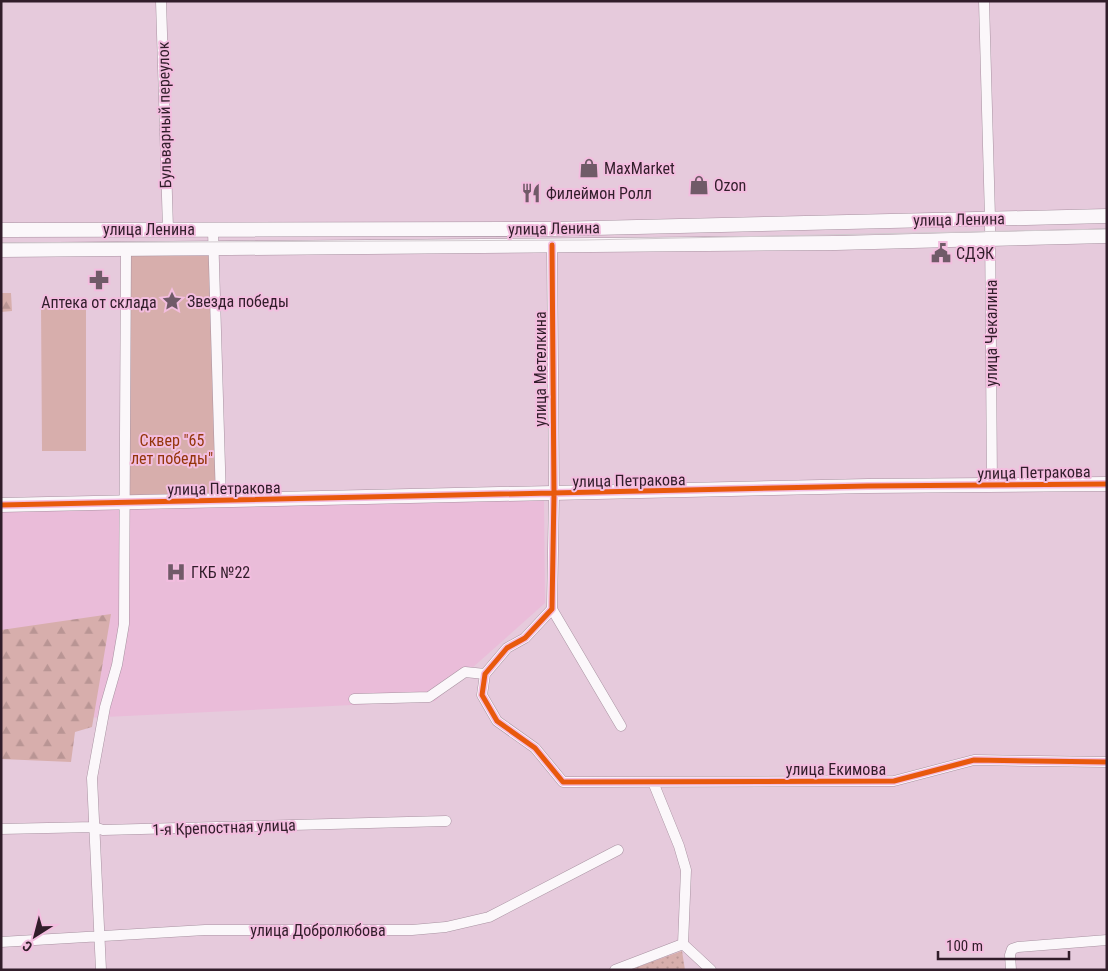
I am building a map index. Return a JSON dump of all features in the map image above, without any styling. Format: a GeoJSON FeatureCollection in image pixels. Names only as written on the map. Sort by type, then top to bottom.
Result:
{"type":"FeatureCollection","features":[{"type":"Feature","properties":{"kind":"main road","name":"улица Ленина"},"geometry":{"type":"LineString","coordinates":[[1,230],[552,229],[1107,216]]}},
{"type":"Feature","properties":{"kind":"main road","name":"улица Ленина"},"geometry":{"type":"LineString","coordinates":[[1,250],[214,250],[1107,236]]}},
{"type":"Feature","properties":{"kind":"main road","name":"улица Петракова"},"geometry":{"type":"LineString","coordinates":[[1,505],[1107,484]]}},
{"type":"Feature","properties":{"kind":"street","name":"Бульварный переулок"},"geometry":{"type":"LineString","coordinates":[[161,1],[168,229]]}},
{"type":"Feature","properties":{"kind":"street","name":"улица Чекалина"},"geometry":{"type":"LineString","coordinates":[[984,1],[990,218],[992,485]]}},
{"type":"Feature","properties":{"kind":"street"},"geometry":{"type":"LineString","coordinates":[[213,230],[221,501]]}},
{"type":"Feature","properties":{"kind":"street","name":"улица Метелкина"},"geometry":{"type":"LineString","coordinates":[[552,245],[554,494],[552,609]]}},
{"type":"Feature","properties":{"kind":"street"},"geometry":{"type":"LineString","coordinates":[[101,970],[101,934],[92,778],[105,707],[117,666],[124,624],[126,249]]}},
{"type":"Feature","properties":{"kind":"street"},"geometry":{"type":"LineString","coordinates":[[354,699],[429,697],[465,672],[486,674],[506,648],[525,638],[552,609],[621,726]]}},
{"type":"Feature","properties":{"kind":"street","name":"улица Екимова"},"geometry":{"type":"LineString","coordinates":[[486,674],[482,695],[497,721],[535,748],[563,782],[894,781],[974,760],[1107,762]]}},
{"type":"Feature","properties":{"kind":"street"},"geometry":{"type":"LineString","coordinates":[[653,782],[679,846],[686,870],[683,944],[711,970]]}},
{"type":"Feature","properties":{"kind":"street","name":"1-я Крепостная улица"},"geometry":{"type":"LineString","coordinates":[[1,829],[94,827],[103,830],[446,821]]}},
{"type":"Feature","properties":{"kind":"street","name":"улица Добролюбова"},"geometry":{"type":"LineString","coordinates":[[1,942],[101,934],[205,930],[412,930],[446,927],[489,917],[618,850]]}},
{"type":"Feature","properties":{"kind":"street"},"geometry":{"type":"LineString","coordinates":[[1011,970],[1010,955],[1012,949],[1018,947],[1107,940]]}},
{"type":"Feature","properties":{"kind":"street"},"geometry":{"type":"LineString","coordinates":[[615,970],[683,944]]}},
{"type":"Feature","properties":{"kind":"shaded area"},"geometry":{"type":"Polygon","coordinates":[[[544,499],[545,603],[435,701],[1,722],[1,512],[544,499]]]}},
{"type":"Feature","properties":{"kind":"green space","name":"Сквер \"65 лет победы\""},"geometry":{"type":"Polygon","coordinates":[[[129,256],[214,256],[218,494],[127,495],[129,256]]]}},
{"type":"Feature","properties":{"kind":"green space"},"geometry":{"type":"Polygon","coordinates":[[[1,293],[11,293],[12,311],[1,312],[1,293]]]}},
{"type":"Feature","properties":{"kind":"green space"},"geometry":{"type":"Polygon","coordinates":[[[41,304],[86,304],[86,451],[42,451],[41,304]]]}},
{"type":"Feature","properties":{"kind":"green space"},"geometry":{"type":"Polygon","coordinates":[[[111,614],[92,727],[75,732],[71,762],[1,759],[1,630],[111,614]]]}},
{"type":"Feature","properties":{"kind":"green space"},"geometry":{"type":"Polygon","coordinates":[[[682,951],[685,970],[629,970],[682,951]]]}},
{"type":"Feature","properties":{"kind":"tram line"},"geometry":{"type":"LineString","coordinates":[[1,243],[585,240],[1107,229]]}},
{"type":"Feature","properties":{"kind":"cycle path"},"geometry":{"type":"LineString","coordinates":[[552,245],[554,494],[552,609],[525,638],[507,648],[485,674],[482,695],[497,721],[535,748],[563,782],[894,781],[974,760],[1107,762]]}},
{"type":"Feature","properties":{"kind":"cycle path"},"geometry":{"type":"LineString","coordinates":[[1,505],[868,486],[1107,484]]}},
{"type":"Feature","properties":{"kind":"place","name":"MaxMarket"},"geometry":{"type":"Point","coordinates":[589,168]}},
{"type":"Feature","properties":{"kind":"place","name":"Ozon"},"geometry":{"type":"Point","coordinates":[699,185]}},
{"type":"Feature","properties":{"kind":"place","name":"Филеймон Ролл"},"geometry":{"type":"Point","coordinates":[531,193]}},
{"type":"Feature","properties":{"kind":"place","name":"СДЭК"},"geometry":{"type":"Point","coordinates":[941,253]}},
{"type":"Feature","properties":{"kind":"place","name":"Аптека от склада"},"geometry":{"type":"Point","coordinates":[99,280]}},
{"type":"Feature","properties":{"kind":"place","name":"Звезда победы"},"geometry":{"type":"Point","coordinates":[172,301]}},
{"type":"Feature","properties":{"kind":"place","name":"ГКБ №22"},"geometry":{"type":"Point","coordinates":[176,572]}}]}
